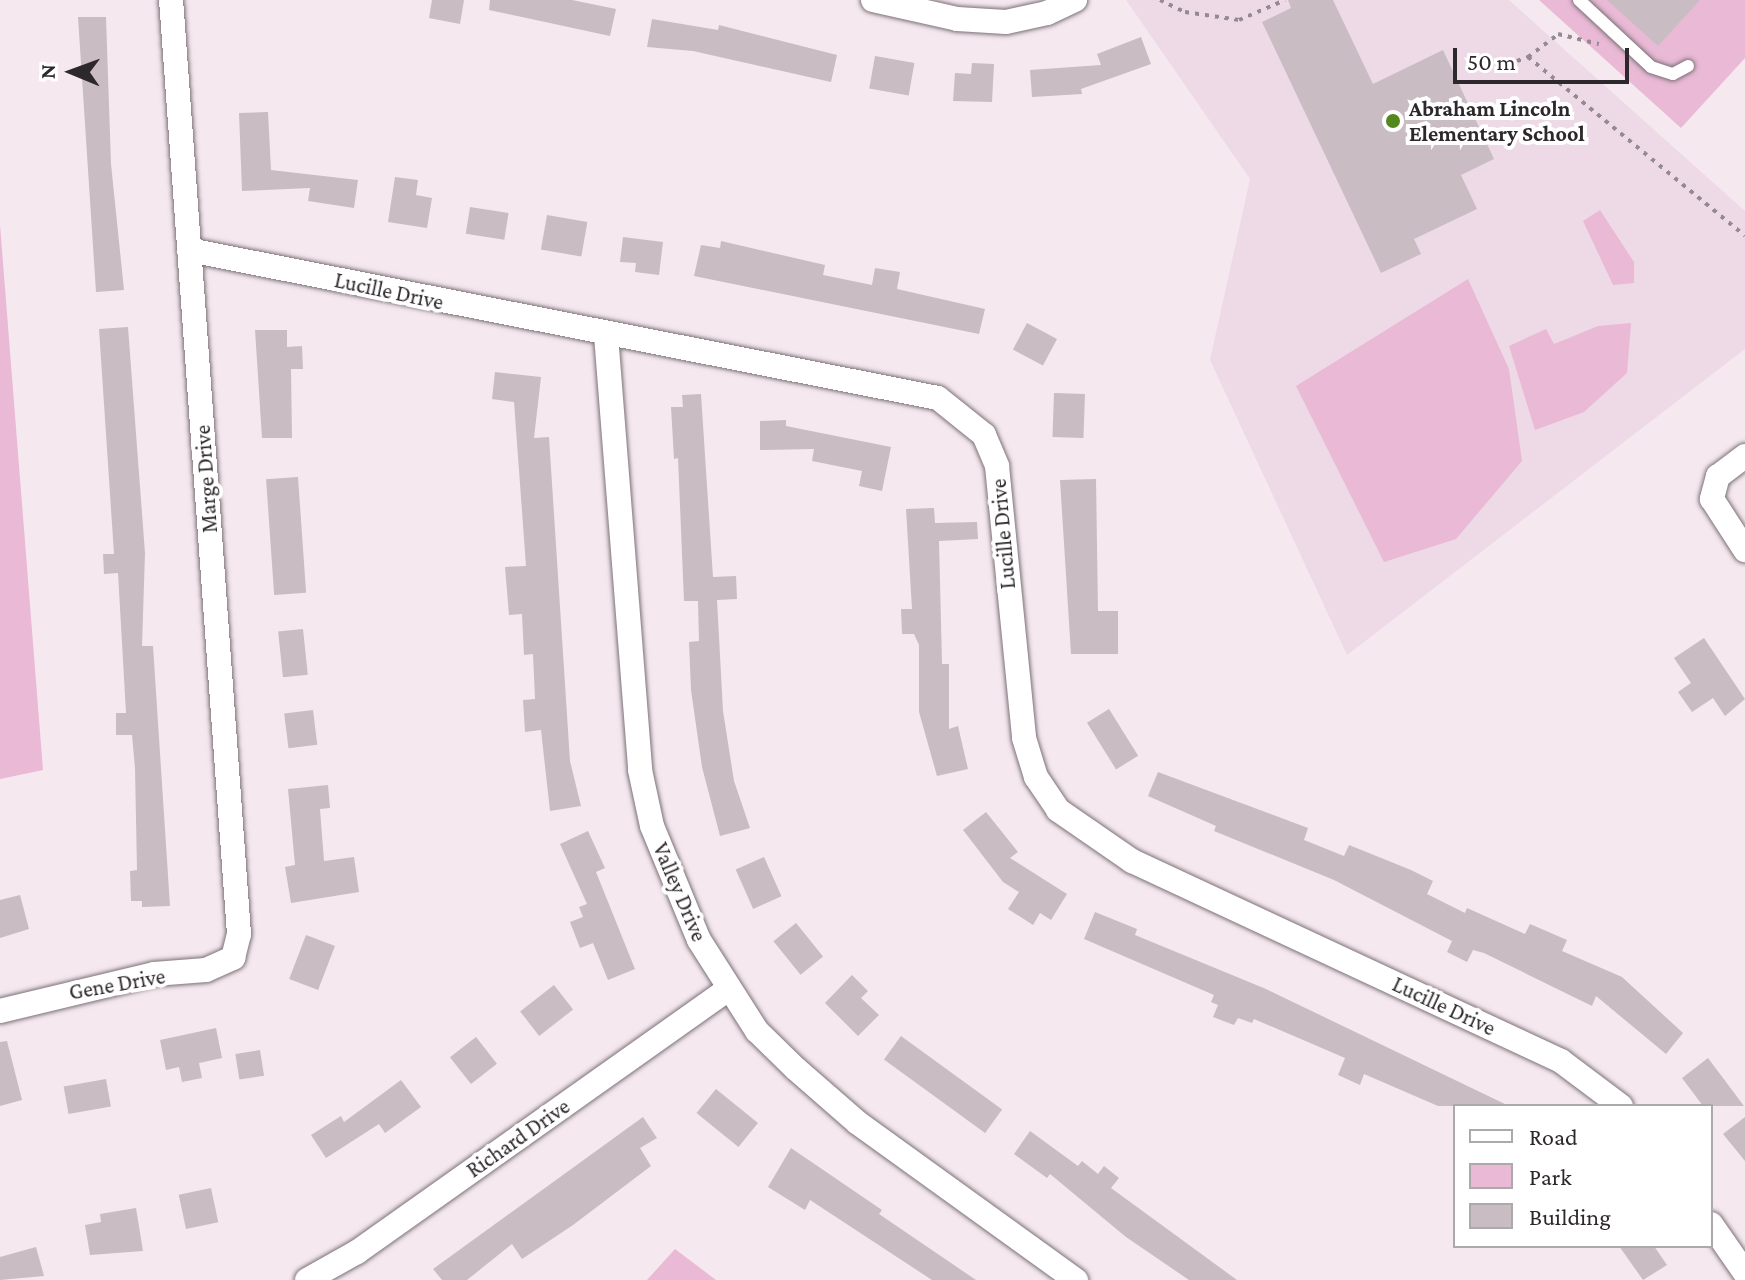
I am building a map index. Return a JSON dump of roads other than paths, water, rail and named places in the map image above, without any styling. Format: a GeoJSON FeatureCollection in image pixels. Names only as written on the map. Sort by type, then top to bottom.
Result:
{"type":"FeatureCollection","features":[{"type":"Feature","properties":{"kind":"street","name":"Marge Drive"},"geometry":{"type":"LineString","coordinates":[[171,0],[239,934],[233,958]]}},
{"type":"Feature","properties":{"kind":"street"},"geometry":{"type":"LineString","coordinates":[[873,0],[957,19],[1006,22],[1047,13],[1075,0]]}},
{"type":"Feature","properties":{"kind":"street","name":"Lucille Drive"},"geometry":{"type":"LineString","coordinates":[[189,250],[606,335],[913,389],[963,414],[984,435],[997,466],[1024,738],[1036,777],[1058,810],[1132,861],[1561,1061],[1618,1104]]}},
{"type":"Feature","properties":{"kind":"street","name":"Valley Drive"},"geometry":{"type":"LineString","coordinates":[[606,335],[640,770],[673,884],[727,990],[757,1031],[858,1123],[1076,1280]]}},
{"type":"Feature","properties":{"kind":"street"},"geometry":{"type":"LineString","coordinates":[[1745,456],[1718,476],[1712,499],[1745,550]]}},
{"type":"Feature","properties":{"kind":"street","name":"Gene Drive"},"geometry":{"type":"LineString","coordinates":[[0,1011],[154,974],[206,970],[233,958]]}},
{"type":"Feature","properties":{"kind":"street","name":"Richard Drive"},"geometry":{"type":"LineString","coordinates":[[307,1280],[357,1252],[727,990]]}},
{"type":"Feature","properties":{"kind":"street"},"geometry":{"type":"LineString","coordinates":[[1713,1227],[1745,1273]]}},
{"type":"Feature","properties":{"kind":"lane"},"geometry":{"type":"LineString","coordinates":[[1579,0],[1651,67],[1673,74],[1688,66]]}},
{"type":"Feature","properties":{"kind":"place","name":"Abraham Lincoln Elementary School"},"geometry":{"type":"Point","coordinates":[1393,121]}}]}
